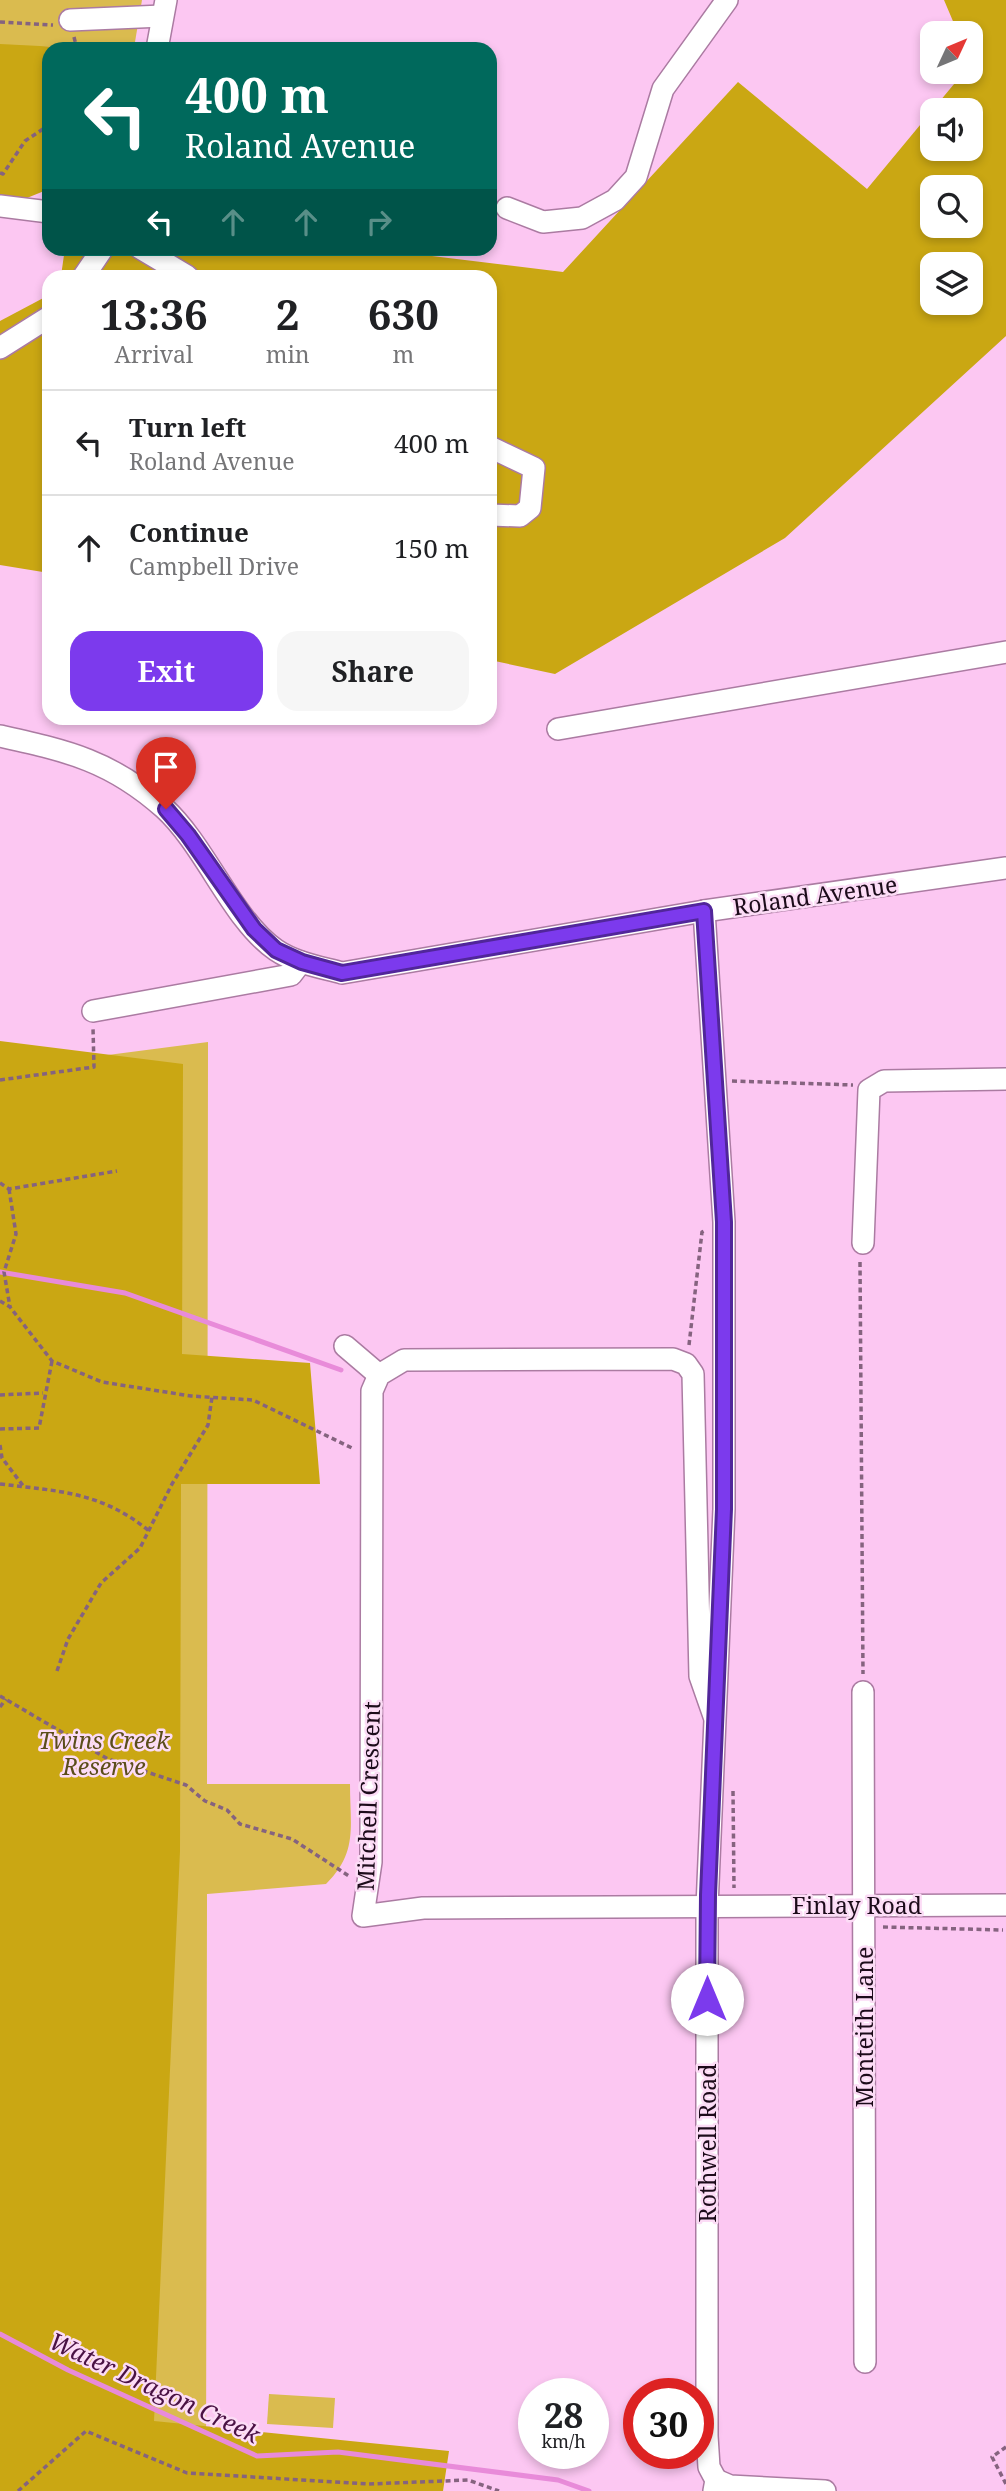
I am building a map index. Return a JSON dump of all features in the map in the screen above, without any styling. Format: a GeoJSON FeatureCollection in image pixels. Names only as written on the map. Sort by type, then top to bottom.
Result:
{"type":"FeatureCollection","features":[{"type":"Feature","properties":{"kind":"street"},"geometry":{"type":"LineString","coordinates":[[506,208],[543,222],[582,218],[615,200],[636,177],[663,89],[727,0]]}},
{"type":"Feature","properties":{"kind":"street"},"geometry":{"type":"LineString","coordinates":[[70,20],[164,8],[158,42]]}},
{"type":"Feature","properties":{"kind":"street"},"geometry":{"type":"LineString","coordinates":[[0,206],[42,211]]}},
{"type":"Feature","properties":{"kind":"street"},"geometry":{"type":"LineString","coordinates":[[153,256],[177,270]]}},
{"type":"Feature","properties":{"kind":"street"},"geometry":{"type":"LineString","coordinates":[[0,348],[42,321]]}},
{"type":"Feature","properties":{"kind":"street"},"geometry":{"type":"LineString","coordinates":[[497,450],[534,468],[530,508],[520,516],[497,515]]}},
{"type":"Feature","properties":{"kind":"street"},"geometry":{"type":"LineString","coordinates":[[558,729],[1006,652]]}},
{"type":"Feature","properties":{"kind":"street","name":"Roland Avenue"},"geometry":{"type":"LineString","coordinates":[[0,736],[81,755],[141,789],[166,809],[188,835],[254,929],[276,950],[302,962],[342,973],[704,911],[1006,868]]}},
{"type":"Feature","properties":{"kind":"street","name":"Rothwell Road"},"geometry":{"type":"LineString","coordinates":[[704,911],[724,1222],[724,1509],[707,1907],[708,2436],[709,2467],[715,2485]]}},
{"type":"Feature","properties":{"kind":"street"},"geometry":{"type":"LineString","coordinates":[[93,1011],[291,975],[302,962]]}},
{"type":"Feature","properties":{"kind":"street"},"geometry":{"type":"LineString","coordinates":[[863,1243],[867,1095],[873,1085],[884,1082],[1006,1079]]}},
{"type":"Feature","properties":{"kind":"street"},"geometry":{"type":"LineString","coordinates":[[345,1346],[379,1375],[404,1360],[673,1359],[687,1364],[693,1374],[700,1676],[714,1716]]}},
{"type":"Feature","properties":{"kind":"street","name":"Mitchell Crescent"},"geometry":{"type":"LineString","coordinates":[[379,1375],[372,1391],[371,1862],[363,1916],[423,1908],[707,1907]]}},
{"type":"Feature","properties":{"kind":"street","name":"Monteith Lane"},"geometry":{"type":"LineString","coordinates":[[863,1692],[865,2362]]}},
{"type":"Feature","properties":{"kind":"street","name":"Finlay Road"},"geometry":{"type":"LineString","coordinates":[[707,1907],[1006,1905]]}},
{"type":"Feature","properties":{"kind":"street"},"geometry":{"type":"LineString","coordinates":[[715,2485],[825,2491]]}},
{"type":"Feature","properties":{"kind":"path"},"geometry":{"type":"LineString","coordinates":[[0,22],[52,25],[70,20]]}},
{"type":"Feature","properties":{"kind":"path"},"geometry":{"type":"LineString","coordinates":[[0,173],[3,174],[25,141],[42,130]]}},
{"type":"Feature","properties":{"kind":"path"},"geometry":{"type":"LineString","coordinates":[[0,1080],[94,1067],[93,1011]]}},
{"type":"Feature","properties":{"kind":"path"},"geometry":{"type":"LineString","coordinates":[[713,1081],[873,1085]]}},
{"type":"Feature","properties":{"kind":"path"},"geometry":{"type":"LineString","coordinates":[[0,1183],[9,1189],[117,1171]]}},
{"type":"Feature","properties":{"kind":"path"},"geometry":{"type":"LineString","coordinates":[[9,1189],[16,1234],[4,1272],[10,1307]]}},
{"type":"Feature","properties":{"kind":"path"},"geometry":{"type":"LineString","coordinates":[[687,1364],[702,1232]]}},
{"type":"Feature","properties":{"kind":"path"},"geometry":{"type":"LineString","coordinates":[[863,1243],[860,1265],[863,1692]]}},
{"type":"Feature","properties":{"kind":"path"},"geometry":{"type":"LineString","coordinates":[[0,1301],[10,1307],[52,1361],[102,1382],[253,1400],[371,1457]]}},
{"type":"Feature","properties":{"kind":"path"},"geometry":{"type":"LineString","coordinates":[[0,1429],[39,1428],[52,1361]]}},
{"type":"Feature","properties":{"kind":"path"},"geometry":{"type":"LineString","coordinates":[[0,1395],[44,1393]]}},
{"type":"Feature","properties":{"kind":"path"},"geometry":{"type":"LineString","coordinates":[[57,1671],[68,1639],[101,1583],[140,1548],[172,1484],[208,1425],[212,1397]]}},
{"type":"Feature","properties":{"kind":"path"},"geometry":{"type":"LineString","coordinates":[[0,1445],[2,1458],[24,1487]]}},
{"type":"Feature","properties":{"kind":"path"},"geometry":{"type":"LineString","coordinates":[[0,1484],[85,1494],[127,1512],[149,1531]]}},
{"type":"Feature","properties":{"kind":"path"},"geometry":{"type":"LineString","coordinates":[[0,1696],[108,1759],[186,1785],[205,1801],[228,1810],[240,1824],[292,1839],[318,1854],[367,1890]]}},
{"type":"Feature","properties":{"kind":"path"},"geometry":{"type":"LineString","coordinates":[[0,1707],[6,1699]]}},
{"type":"Feature","properties":{"kind":"path"},"geometry":{"type":"LineString","coordinates":[[18,2491],[86,2431],[187,2473],[369,2484],[468,2480],[499,2491]]}},
{"type":"Feature","properties":{"kind":"path"},"geometry":{"type":"LineString","coordinates":[[1006,2447],[992,2457],[1006,2484]]}},
{"type":"Feature","properties":{"kind":"green space"},"geometry":{"type":"Polygon","coordinates":[[[0,0],[142,0],[135,42],[42,42],[42,47],[0,49],[0,0]]]}},
{"type":"Feature","properties":{"kind":"green space"},"geometry":{"type":"Polygon","coordinates":[[[944,0],[1006,0],[1006,336],[785,538],[555,674],[497,662],[497,270],[62,270],[64,256],[432,256],[563,272],[738,82],[867,189],[920,125],[920,161],[983,161],[983,98],[942,98],[954,84],[984,84],[984,21],[953,21],[944,0]]]}},
{"type":"Feature","properties":{"kind":"green space"},"geometry":{"type":"Polygon","coordinates":[[[0,44],[42,46],[42,192],[0,209],[0,44]]]}},
{"type":"Feature","properties":{"kind":"green space"},"geometry":{"type":"Polygon","coordinates":[[[42,299],[42,572],[0,565],[0,321],[42,299]]]}},
{"type":"Feature","properties":{"kind":"green space","name":"Twins Creek Reserve"},"geometry":{"type":"Polygon","coordinates":[[[0,1041],[183,1064],[182,1354],[310,1363],[320,1484],[181,1484],[180,1851],[154,2421],[449,2451],[443,2491],[0,2491],[0,1041]]]}},
{"type":"Feature","properties":{"kind":"green space","name":"Twins Creek Reserve"},"geometry":{"type":"Polygon","coordinates":[[[208,1042],[207,1784],[350,1784],[350,1838],[343,1861],[326,1884],[207,1894],[206,2491],[0,2491],[0,1069],[208,1042]]]}},
{"type":"Feature","properties":{"kind":"green space"},"geometry":{"type":"Polygon","coordinates":[[[269,2394],[335,2398],[333,2428],[267,2424],[269,2394]]]}},
{"type":"Feature","properties":{"kind":"waterway"},"geometry":{"type":"LineString","coordinates":[[0,1272],[125,1293],[341,1370]]}},
{"type":"Feature","properties":{"kind":"waterway","name":"Water Dragon Creek"},"geometry":{"type":"LineString","coordinates":[[0,2334],[68,2370],[257,2456],[338,2452],[558,2480],[589,2491]]}},
{"type":"Feature","properties":{"kind":"route"},"geometry":{"type":"LineString","coordinates":[[166,809],[188,835],[254,929],[276,950],[302,962],[342,973],[704,911],[724,1222],[724,1509],[714,1716],[707,1999]]}}]}
